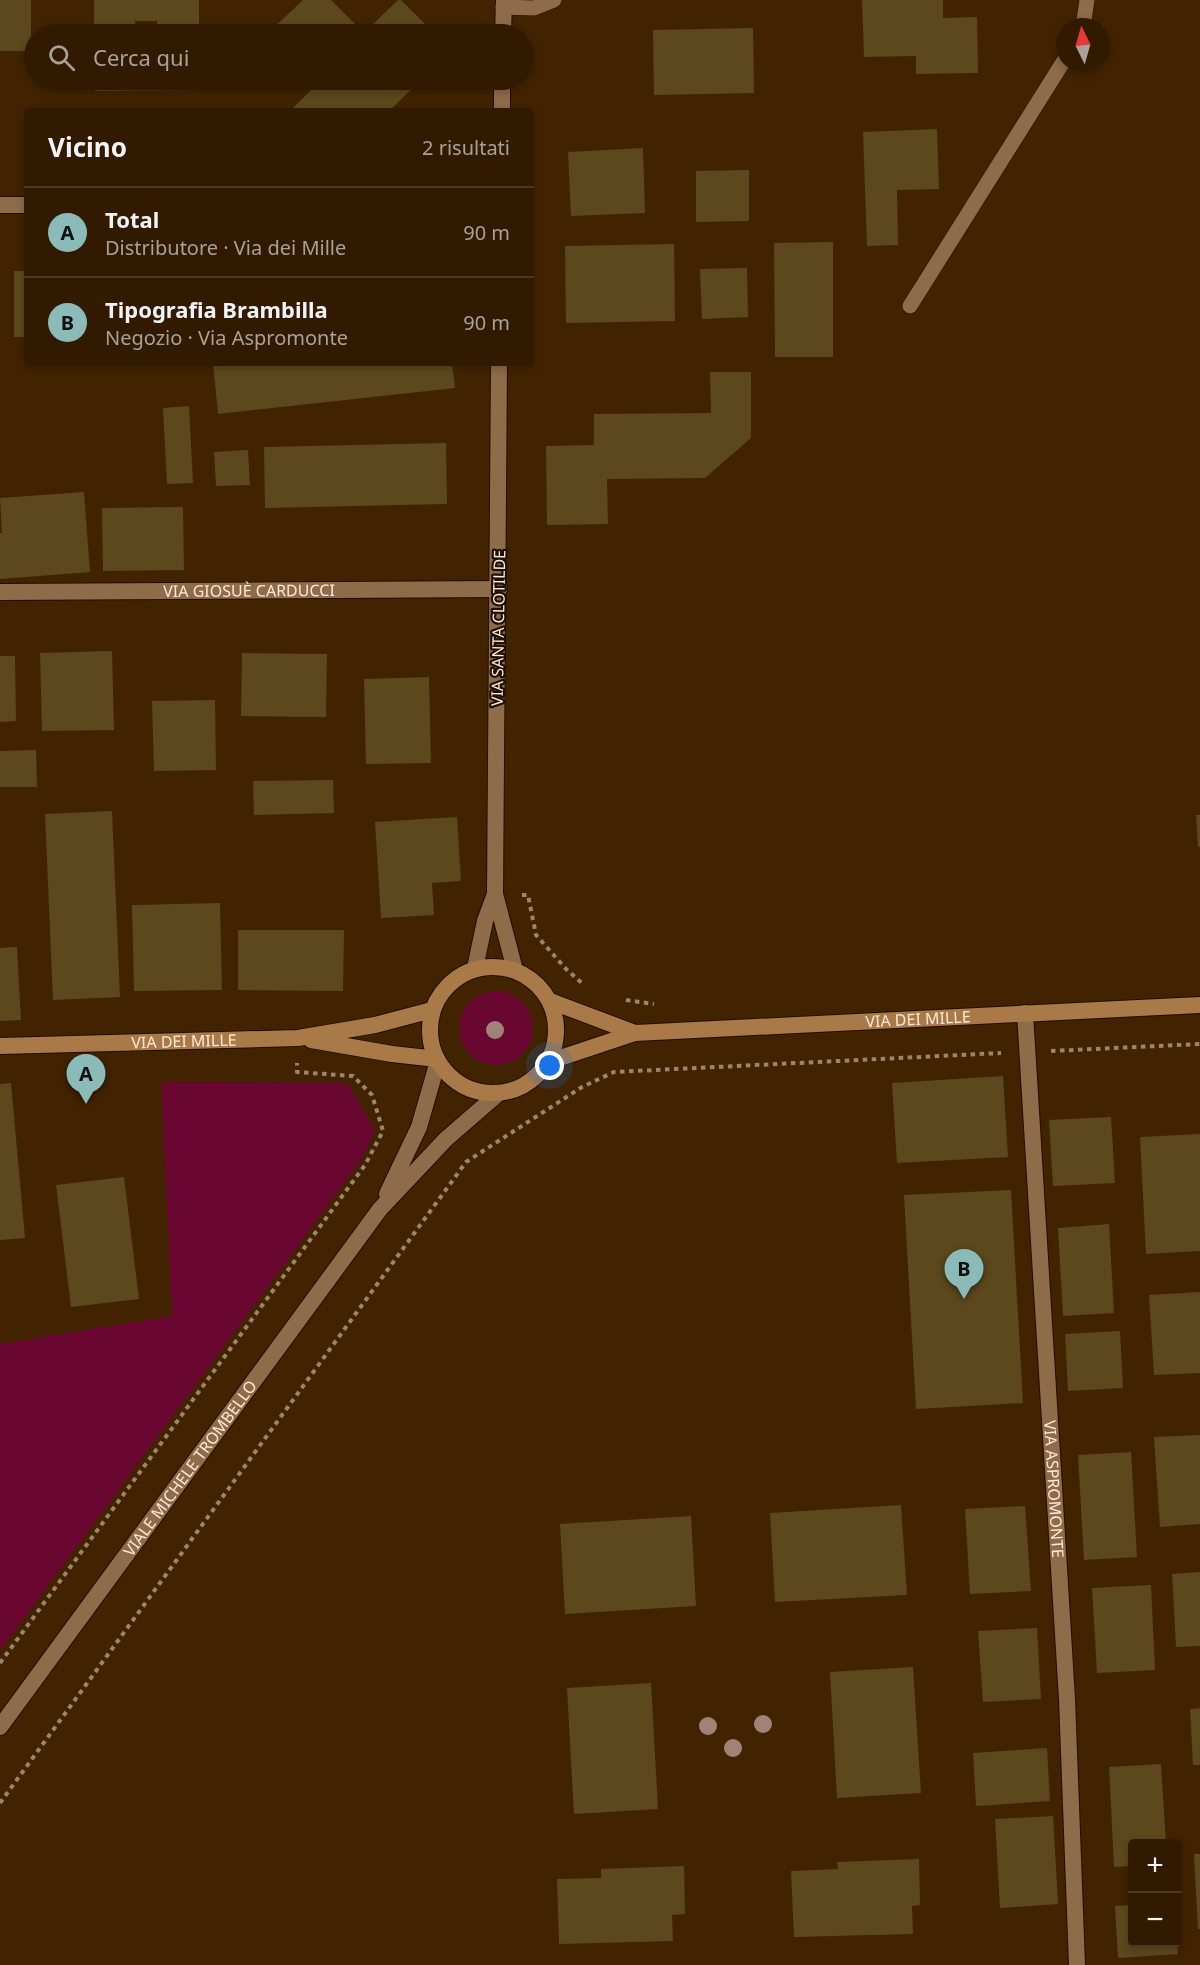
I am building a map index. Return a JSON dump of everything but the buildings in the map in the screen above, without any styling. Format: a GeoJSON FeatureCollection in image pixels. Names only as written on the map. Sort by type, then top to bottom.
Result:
{"type":"FeatureCollection","features":[{"type":"Feature","properties":{"kind":"main road"},"geometry":{"type":"LineString","coordinates":[[495,966],[515,970],[536,982],[550,1001],[556,1021],[555,1042],[548,1062],[535,1077],[518,1088],[499,1093],[464,1086],[450,1076],[437,1060],[429,1035],[432,1010],[442,992],[456,977],[475,968],[495,966]]}},
{"type":"Feature","properties":{"kind":"main road","name":"VIA DEI MILLE"},"geometry":{"type":"LineString","coordinates":[[550,1001],[635,1033]]}},
{"type":"Feature","properties":{"kind":"main road","name":"VIA DEI MILLE"},"geometry":{"type":"LineString","coordinates":[[548,1062],[635,1033],[1200,1005]]}},
{"type":"Feature","properties":{"kind":"main road","name":"VIA DEI MILLE"},"geometry":{"type":"LineString","coordinates":[[0,1046],[298,1038],[375,1025],[432,1010]]}},
{"type":"Feature","properties":{"kind":"main road","name":"VIA DEI MILLE"},"geometry":{"type":"LineString","coordinates":[[298,1038],[437,1060]]}},
{"type":"Feature","properties":{"kind":"street"},"geometry":{"type":"LineString","coordinates":[[503,4],[503,24]]}},
{"type":"Feature","properties":{"kind":"street"},"geometry":{"type":"LineString","coordinates":[[502,90],[502,108]]}},
{"type":"Feature","properties":{"kind":"street"},"geometry":{"type":"LineString","coordinates":[[0,205],[24,205]]}},
{"type":"Feature","properties":{"kind":"street","name":"VIA SANTA CLOTILDE"},"geometry":{"type":"LineString","coordinates":[[499,366],[495,894],[515,970]]}},
{"type":"Feature","properties":{"kind":"street","name":"VIA GIOSUÈ CARDUCCI"},"geometry":{"type":"LineString","coordinates":[[0,592],[499,589]]}},
{"type":"Feature","properties":{"kind":"street","name":"VIA SANTA CLOTILDE"},"geometry":{"type":"LineString","coordinates":[[475,968],[485,921],[495,894]]}},
{"type":"Feature","properties":{"kind":"street","name":"VIA ASPROMONTE"},"geometry":{"type":"LineString","coordinates":[[1025,1013],[1067,1699],[1077,1965]]}},
{"type":"Feature","properties":{"kind":"street","name":"VIALE MICHELE TROMBELLO"},"geometry":{"type":"LineString","coordinates":[[380,1209],[418,1127],[437,1060]]}},
{"type":"Feature","properties":{"kind":"street","name":"VIALE MICHELE TROMBELLO"},"geometry":{"type":"LineString","coordinates":[[0,1727],[380,1209],[446,1139],[499,1093]]}},
{"type":"Feature","properties":{"kind":"lane"},"geometry":{"type":"LineString","coordinates":[[503,4],[534,8],[554,0]]}},
{"type":"Feature","properties":{"kind":"lane"},"geometry":{"type":"LineString","coordinates":[[1084,18],[1087,0]]}},
{"type":"Feature","properties":{"kind":"lane"},"geometry":{"type":"LineString","coordinates":[[910,306],[1056,72]]}},
{"type":"Feature","properties":{"kind":"path"},"geometry":{"type":"LineString","coordinates":[[495,894],[528,895],[536,935],[566,969],[589,989]]}},
{"type":"Feature","properties":{"kind":"path"},"geometry":{"type":"LineString","coordinates":[[620,999],[654,1004]]}},
{"type":"Feature","properties":{"kind":"path"},"geometry":{"type":"LineString","coordinates":[[0,1663],[365,1165],[383,1131],[372,1095],[352,1076],[297,1072],[298,1038]]}},
{"type":"Feature","properties":{"kind":"path"},"geometry":{"type":"LineString","coordinates":[[0,1803],[466,1162],[582,1087],[614,1072],[1200,1044]]}},
{"type":"Feature","properties":{"kind":"shaded area"},"geometry":{"type":"Polygon","coordinates":[[[496,991],[517,997],[527,1007],[533,1028],[527,1049],[517,1059],[496,1065],[475,1059],[465,1049],[459,1028],[465,1007],[475,997],[496,991]]]}},
{"type":"Feature","properties":{"kind":"shaded area"},"geometry":{"type":"Polygon","coordinates":[[[161,1082],[347,1083],[375,1130],[361,1160],[0,1651],[0,1344],[172,1316],[161,1082]]]}},
{"type":"Feature","properties":{"kind":"place","name":"Total"},"geometry":{"type":"Point","coordinates":[86,1104]}},
{"type":"Feature","properties":{"kind":"place","name":"Tipografia Brambilla"},"geometry":{"type":"Point","coordinates":[964,1299]}}]}
